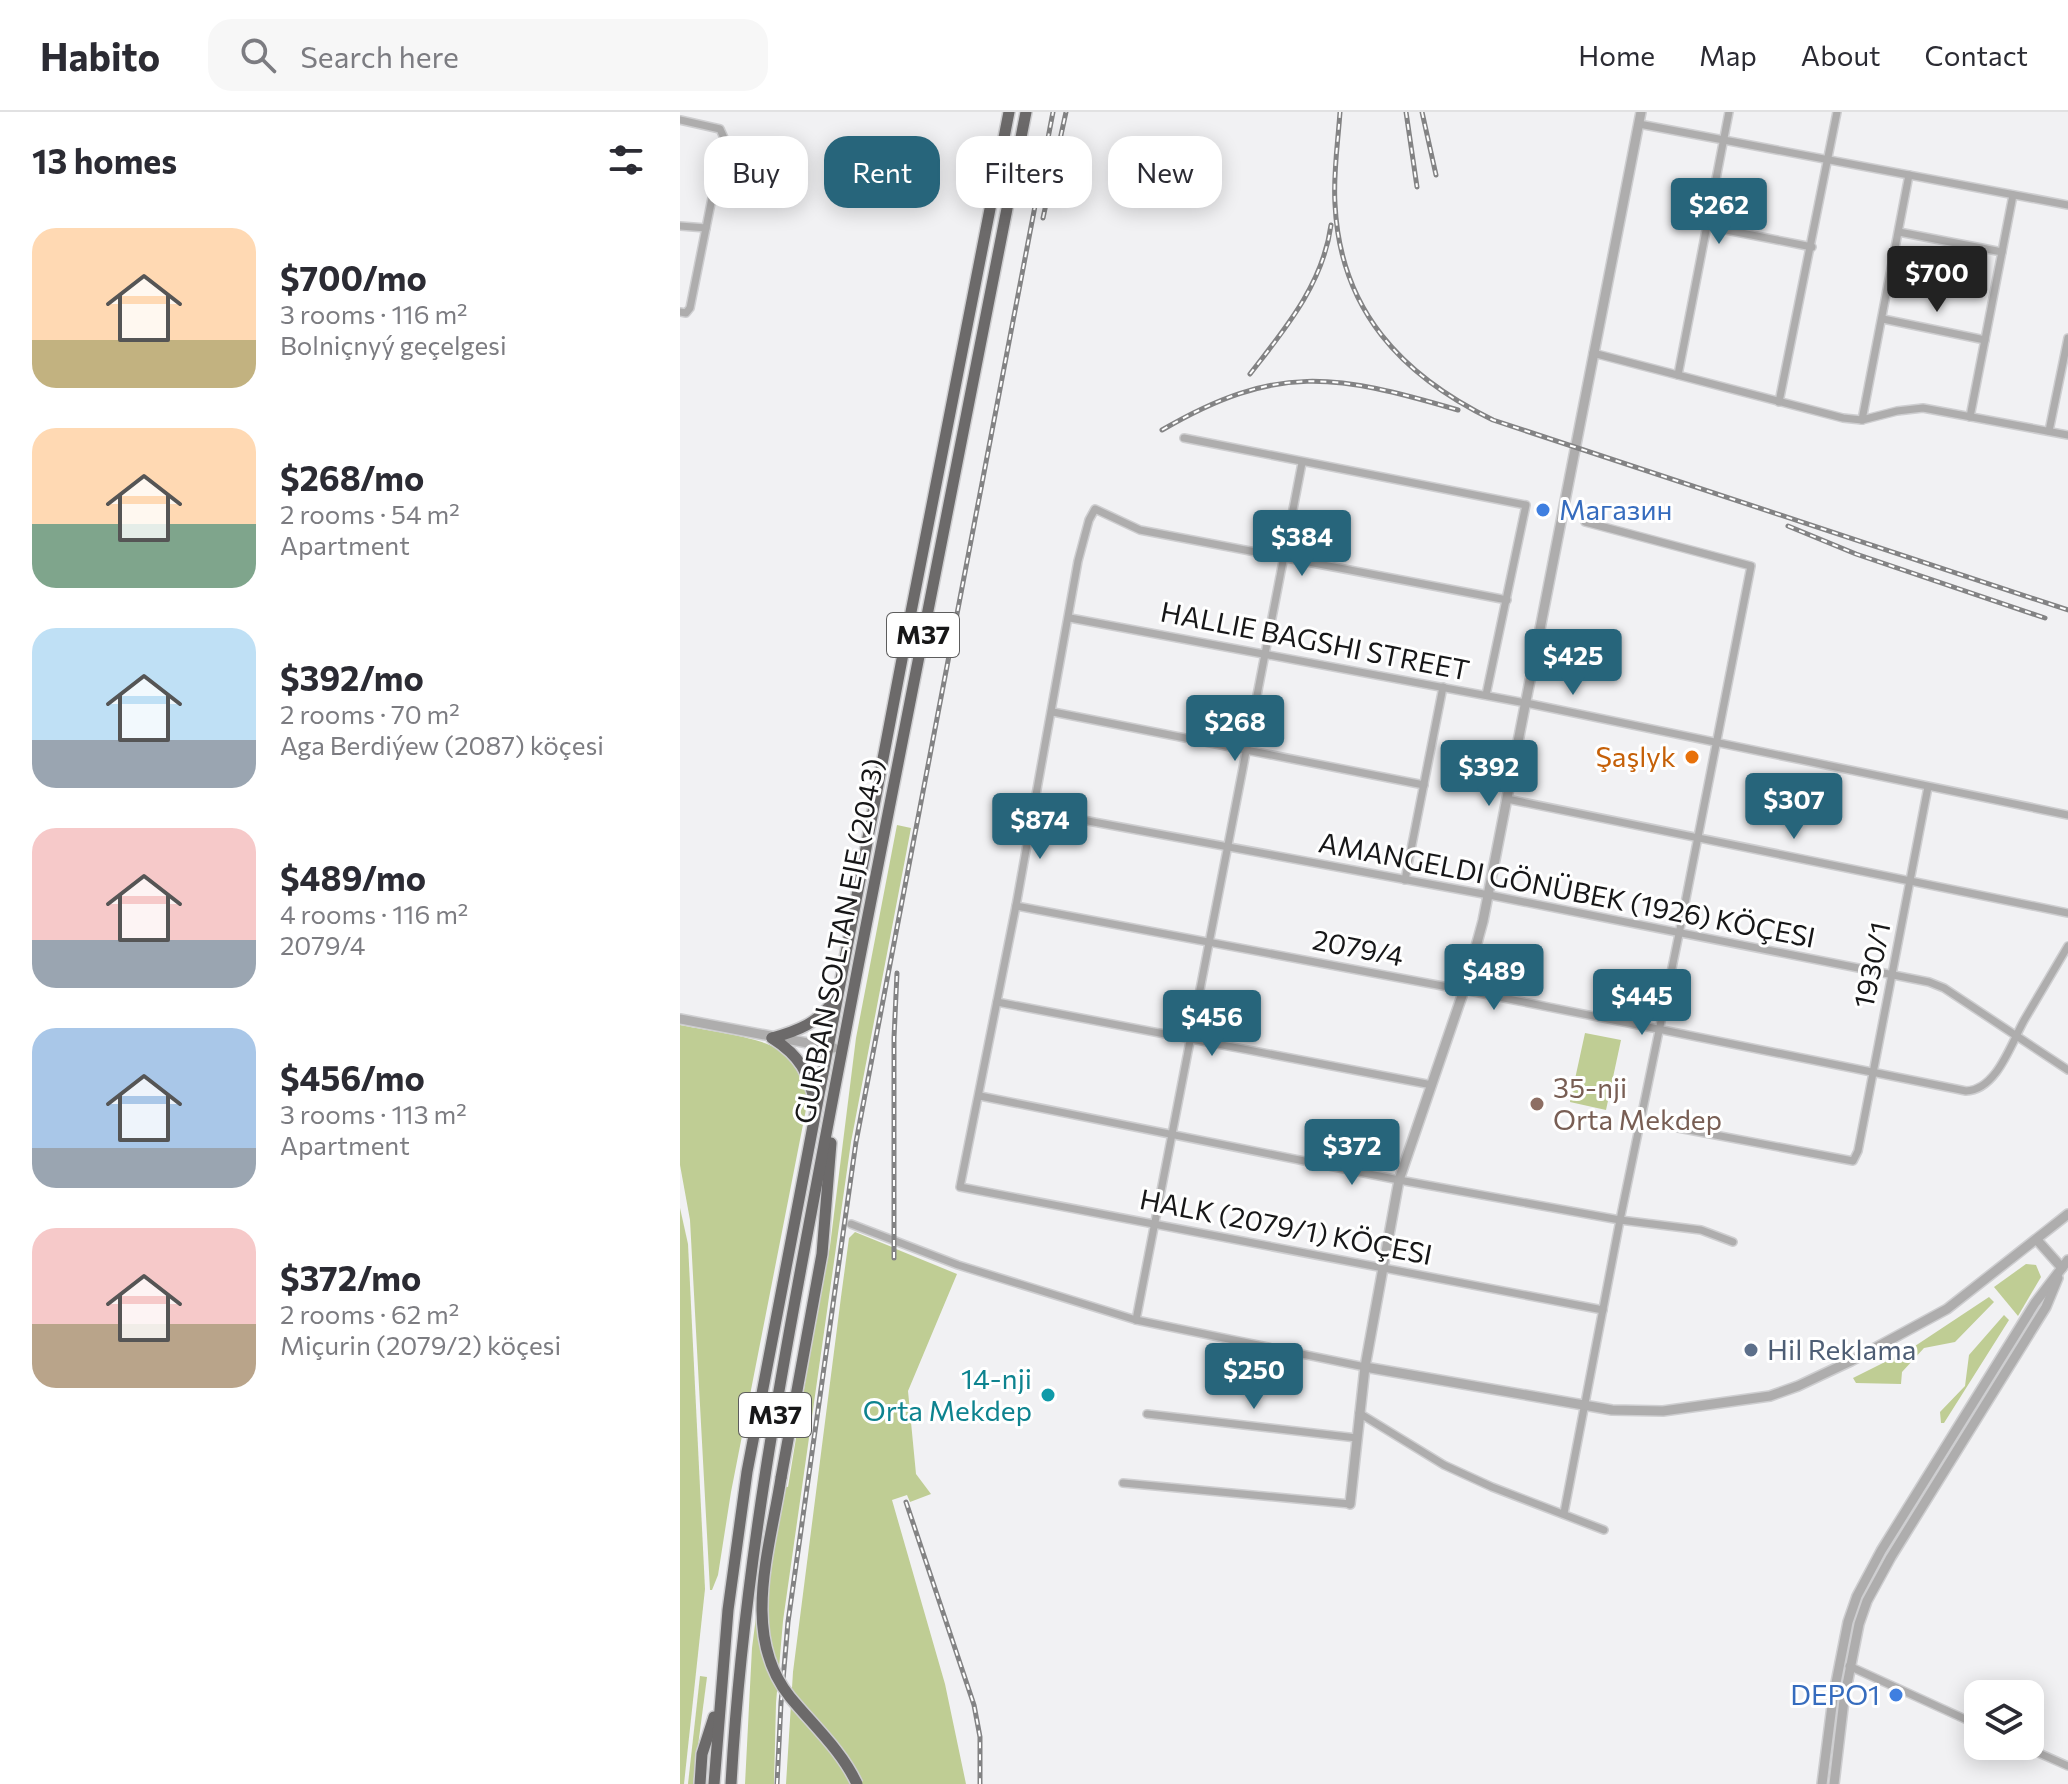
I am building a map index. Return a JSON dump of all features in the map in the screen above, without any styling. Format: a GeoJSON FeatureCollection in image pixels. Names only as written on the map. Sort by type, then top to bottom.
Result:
{"type":"FeatureCollection","features":[{"type":"Feature","properties":{"kind":"highway","name":"GURBAN SOLTAN EJE (2043)"},"geometry":{"type":"LineString","coordinates":[[714,1784],[728,1610],[747,1472],[1009,112]]}},
{"type":"Feature","properties":{"kind":"highway","name":"GURBAN SOLTAN EJE (2043)"},"geometry":{"type":"LineString","coordinates":[[731,1784],[746,1611],[765,1477],[842,1049],[1026,112]]}},
{"type":"Feature","properties":{"kind":"highway"},"geometry":{"type":"LineString","coordinates":[[772,1038],[810,1024],[829,1007],[839,991]]}},
{"type":"Feature","properties":{"kind":"highway","name":"GURBAN SOLTAN EJE (2043)"},"geometry":{"type":"LineString","coordinates":[[772,1038],[790,1049],[801,1063],[817,1108]]}},
{"type":"Feature","properties":{"kind":"highway"},"geometry":{"type":"LineString","coordinates":[[837,1079],[822,1254],[761,1598],[765,1639],[773,1670],[789,1696],[828,1740],[857,1784]]}},
{"type":"Feature","properties":{"kind":"highway"},"geometry":{"type":"LineString","coordinates":[[700,1784],[702,1754],[719,1701]]}},
{"type":"Feature","properties":{"kind":"street"},"geometry":{"type":"LineString","coordinates":[[1123,1483],[1350,1504],[1365,1367],[1399,1180],[1464,990],[1489,895],[1641,112]]}},
{"type":"Feature","properties":{"kind":"street"},"geometry":{"type":"LineString","coordinates":[[1678,375],[1729,112]]}},
{"type":"Feature","properties":{"kind":"street"},"geometry":{"type":"LineString","coordinates":[[1779,402],[1837,112]]}},
{"type":"Feature","properties":{"kind":"street"},"geometry":{"type":"LineString","coordinates":[[680,120],[720,129],[723,133],[690,308],[686,313],[680,312]]}},
{"type":"Feature","properties":{"kind":"street"},"geometry":{"type":"LineString","coordinates":[[1639,124],[2068,205]]}},
{"type":"Feature","properties":{"kind":"street"},"geometry":{"type":"LineString","coordinates":[[1862,420],[1909,175]]}},
{"type":"Feature","properties":{"kind":"street"},"geometry":{"type":"LineString","coordinates":[[1970,417],[2013,195]]}},
{"type":"Feature","properties":{"kind":"street"},"geometry":{"type":"LineString","coordinates":[[680,226],[706,228]]}},
{"type":"Feature","properties":{"kind":"street"},"geometry":{"type":"LineString","coordinates":[[1706,226],[1812,247]]}},
{"type":"Feature","properties":{"kind":"street"},"geometry":{"type":"LineString","coordinates":[[1899,232],[2002,252]]}},
{"type":"Feature","properties":{"kind":"street"},"geometry":{"type":"LineString","coordinates":[[1883,319],[1985,340]]}},
{"type":"Feature","properties":{"kind":"street"},"geometry":{"type":"LineString","coordinates":[[2049,431],[2068,338]]}},
{"type":"Feature","properties":{"kind":"street"},"geometry":{"type":"LineString","coordinates":[[1593,353],[1843,418],[1862,420],[1923,408],[2068,435]]}},
{"type":"Feature","properties":{"kind":"street"},"geometry":{"type":"LineString","coordinates":[[1184,438],[1526,505],[1486,695]]}},
{"type":"Feature","properties":{"kind":"street"},"geometry":{"type":"LineString","coordinates":[[1136,1320],[1302,463]]}},
{"type":"Feature","properties":{"kind":"street"},"geometry":{"type":"LineString","coordinates":[[1507,600],[1140,530],[1095,509],[1078,561],[1053,712],[980,1096],[1399,1180],[1620,1220],[1701,1230],[1733,1242]]}},
{"type":"Feature","properties":{"kind":"street"},"geometry":{"type":"LineString","coordinates":[[1564,1513],[1751,566],[1585,522]]}},
{"type":"Feature","properties":{"kind":"street","name":"HALLIE BAGSHI STREET"},"geometry":{"type":"LineString","coordinates":[[1070,618],[1715,740],[2068,815]]}},
{"type":"Feature","properties":{"kind":"street"},"geometry":{"type":"LineString","coordinates":[[1405,880],[1443,687]]}},
{"type":"Feature","properties":{"kind":"street"},"geometry":{"type":"LineString","coordinates":[[1053,712],[1424,785]]}},
{"type":"Feature","properties":{"kind":"street","name":"1930/1"},"geometry":{"type":"LineString","coordinates":[[1641,1121],[1853,1161],[1858,1151],[1928,787]]}},
{"type":"Feature","properties":{"kind":"street"},"geometry":{"type":"LineString","coordinates":[[1507,799],[2068,913]]}},
{"type":"Feature","properties":{"kind":"street","name":"AMANGELDI GÖNÜBEK (1926) KÖÇESI"},"geometry":{"type":"LineString","coordinates":[[1034,811],[1489,895],[1936,984],[2068,1070]]}},
{"type":"Feature","properties":{"kind":"street","name":"2079/4"},"geometry":{"type":"LineString","coordinates":[[1016,906],[1464,990],[1974,1091],[1985,1084],[2012,1050],[2016,1036]]}},
{"type":"Feature","properties":{"kind":"street"},"geometry":{"type":"LineString","coordinates":[[2016,1036],[2068,946]]}},
{"type":"Feature","properties":{"kind":"street"},"geometry":{"type":"LineString","coordinates":[[997,1002],[1432,1085]]}},
{"type":"Feature","properties":{"kind":"street"},"geometry":{"type":"LineString","coordinates":[[680,1019],[842,1049]]}},
{"type":"Feature","properties":{"kind":"street","name":"HALK (2079/1) KÖÇESI"},"geometry":{"type":"LineString","coordinates":[[980,1096],[960,1187],[1603,1310]]}},
{"type":"Feature","properties":{"kind":"street"},"geometry":{"type":"LineString","coordinates":[[851,1224],[958,1265],[1136,1320],[1365,1367],[1612,1410],[1663,1411],[1783,1393],[1864,1355],[1947,1309],[2068,1214]]}},
{"type":"Feature","properties":{"kind":"street"},"geometry":{"type":"LineString","coordinates":[[2037,1240],[2065,1264]]}},
{"type":"Feature","properties":{"kind":"street"},"geometry":{"type":"LineString","coordinates":[[1822,1784],[1839,1663],[1852,1609],[1881,1551],[2035,1303],[2065,1264]]}},
{"type":"Feature","properties":{"kind":"street"},"geometry":{"type":"LineString","coordinates":[[1834,1784],[1850,1667],[1867,1601],[2046,1307],[2065,1264]]}},
{"type":"Feature","properties":{"kind":"street"},"geometry":{"type":"LineString","coordinates":[[1359,1413],[1444,1465],[1604,1530]]}},
{"type":"Feature","properties":{"kind":"street"},"geometry":{"type":"LineString","coordinates":[[1147,1414],[1357,1438]]}},
{"type":"Feature","properties":{"kind":"street"},"geometry":{"type":"LineString","coordinates":[[1839,1663],[1964,1719]]}},
{"type":"Feature","properties":{"kind":"street"},"geometry":{"type":"LineString","coordinates":[[2044,1755],[2068,1766]]}},
{"type":"Feature","properties":{"kind":"green space"},"geometry":{"type":"Polygon","coordinates":[[[897,825],[911,828],[851,1142],[783,1621],[776,1703],[774,1784],[745,1784],[752,1648],[773,1485],[788,1487],[830,1246],[856,1038],[897,825]]]}},
{"type":"Feature","properties":{"kind":"green space"},"geometry":{"type":"Polygon","coordinates":[[[680,1025],[745,1037],[777,1049],[797,1071],[808,1099],[731,1492],[718,1575],[712,1590],[690,1220],[680,1165],[680,1025]]]}},
{"type":"Feature","properties":{"kind":"green space"},"geometry":{"type":"Polygon","coordinates":[[[1585,1033],[1621,1040],[1606,1110],[1570,1102],[1585,1033]]]}},
{"type":"Feature","properties":{"kind":"green space"},"geometry":{"type":"Polygon","coordinates":[[[680,1208],[688,1244],[705,1589],[684,1784],[680,1784],[680,1208]]]}},
{"type":"Feature","properties":{"kind":"green space"},"geometry":{"type":"Polygon","coordinates":[[[855,1232],[892,1247],[892,1259],[896,1259],[896,1249],[957,1274],[908,1391],[916,1474],[931,1494],[910,1502],[907,1495],[892,1500],[945,1684],[966,1784],[786,1784],[793,1672],[849,1238],[855,1232]]]}},
{"type":"Feature","properties":{"kind":"green space"},"geometry":{"type":"Polygon","coordinates":[[[2026,1264],[2036,1265],[2041,1277],[2018,1316],[1994,1287],[2026,1264]]]}},
{"type":"Feature","properties":{"kind":"green space"},"geometry":{"type":"Polygon","coordinates":[[[1989,1297],[1994,1302],[1955,1342],[1924,1348],[1902,1372],[1901,1384],[1856,1383],[1853,1378],[1909,1350],[1989,1297]]]}},
{"type":"Feature","properties":{"kind":"green space"},"geometry":{"type":"Polygon","coordinates":[[[2004,1315],[2009,1320],[1944,1423],[1941,1423],[1940,1412],[1965,1386],[1969,1355],[2004,1315]]]}},
{"type":"Feature","properties":{"kind":"green space"},"geometry":{"type":"Polygon","coordinates":[[[700,1676],[707,1677],[693,1784],[688,1784],[700,1676]]]}},
{"type":"Feature","properties":{"kind":"railway"},"geometry":{"type":"LineString","coordinates":[[777,1784],[788,1622],[856,1142],[1053,112]]}},
{"type":"Feature","properties":{"kind":"railway"},"geometry":{"type":"LineString","coordinates":[[1043,218],[1066,112]]}},
{"type":"Feature","properties":{"kind":"railway"},"geometry":{"type":"LineString","coordinates":[[1340,112],[1335,204],[1339,242],[1349,276],[1363,307],[1381,335],[1430,382],[1493,420],[2068,610]]}},
{"type":"Feature","properties":{"kind":"railway"},"geometry":{"type":"LineString","coordinates":[[1406,112],[1417,187]]}},
{"type":"Feature","properties":{"kind":"railway"},"geometry":{"type":"LineString","coordinates":[[1422,112],[1436,175]]}},
{"type":"Feature","properties":{"kind":"railway"},"geometry":{"type":"LineString","coordinates":[[1250,374],[1301,305],[1320,267],[1331,225]]}},
{"type":"Feature","properties":{"kind":"railway"},"geometry":{"type":"LineString","coordinates":[[1162,430],[1203,408],[1239,394],[1307,381],[1376,389],[1458,410]]}},
{"type":"Feature","properties":{"kind":"railway"},"geometry":{"type":"LineString","coordinates":[[1788,526],[1856,554],[2045,618]]}},
{"type":"Feature","properties":{"kind":"railway"},"geometry":{"type":"LineString","coordinates":[[894,1258],[897,973]]}},
{"type":"Feature","properties":{"kind":"railway"},"geometry":{"type":"LineString","coordinates":[[906,1502],[974,1705],[980,1737],[980,1784]]}},
{"type":"Feature","properties":{"kind":"place","name":"Магазин"},"geometry":{"type":"Point","coordinates":[1543,510]}},
{"type":"Feature","properties":{"kind":"place","name":"Şaşlyk"},"geometry":{"type":"Point","coordinates":[1692,757]}},
{"type":"Feature","properties":{"kind":"place","name":"35-nji Orta Mekdep"},"geometry":{"type":"Point","coordinates":[1537,1104]}},
{"type":"Feature","properties":{"kind":"place","name":"Hil Reklama"},"geometry":{"type":"Point","coordinates":[1751,1350]}},
{"type":"Feature","properties":{"kind":"place","name":"14-nji Orta Mekdep"},"geometry":{"type":"Point","coordinates":[1048,1395]}},
{"type":"Feature","properties":{"kind":"place","name":"DEPO1"},"geometry":{"type":"Point","coordinates":[1896,1695]}}]}
